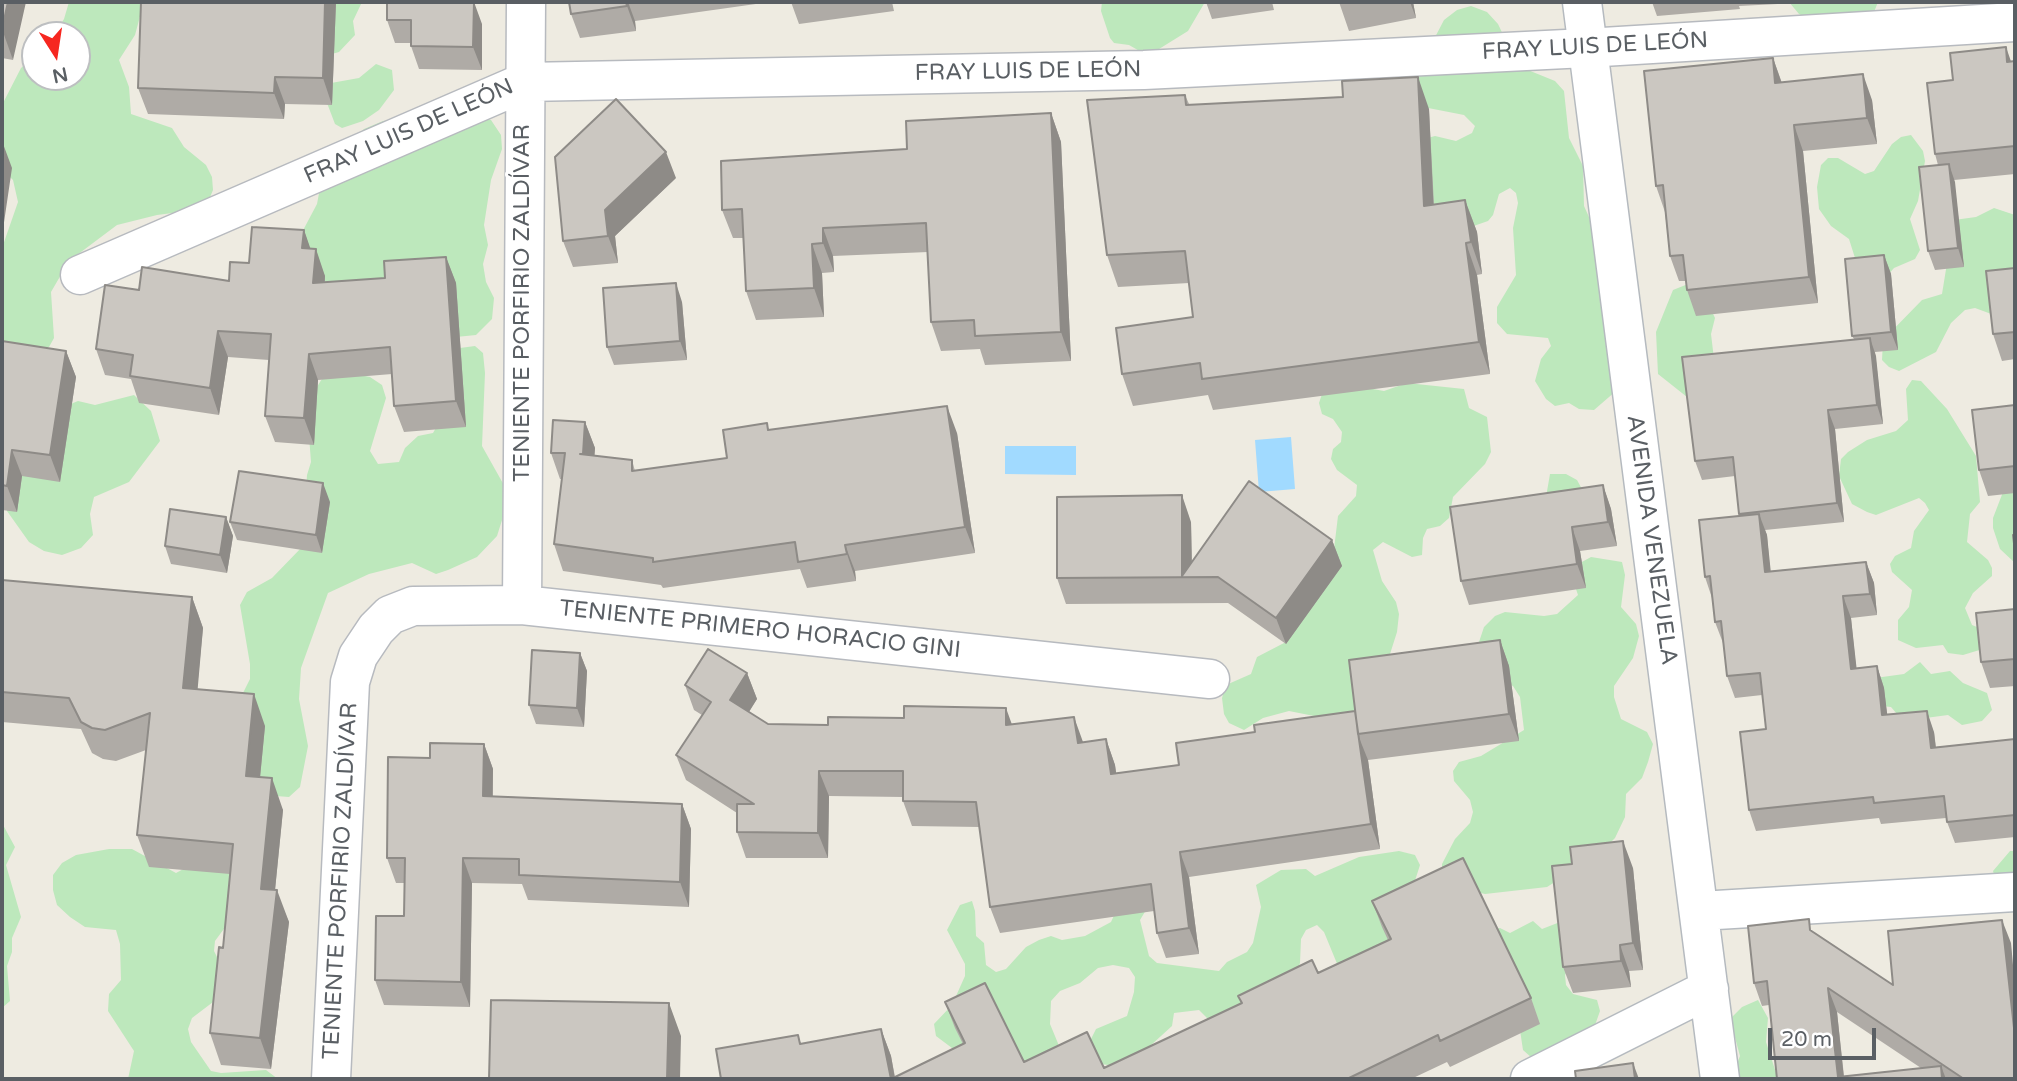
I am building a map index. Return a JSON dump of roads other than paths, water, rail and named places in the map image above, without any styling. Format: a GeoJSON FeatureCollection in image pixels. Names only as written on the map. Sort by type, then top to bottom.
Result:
{"type":"FeatureCollection","features":[{"type":"Feature","properties":{"kind":"street","name":"TENIENTE PORFIRIO ZALDÍVAR"},"geometry":{"type":"LineString","coordinates":[[522,605],[526,2]]}},
{"type":"Feature","properties":{"kind":"street","name":"AVENIDA VENEZUELA"},"geometry":{"type":"LineString","coordinates":[[1582,2],[1720,1079]]}},
{"type":"Feature","properties":{"kind":"street","name":"FRAY LUIS DE LEÓN"},"geometry":{"type":"LineString","coordinates":[[80,275],[525,82],[1144,70],[1586,48],[2015,22]]}},
{"type":"Feature","properties":{"kind":"street","name":"TENIENTE PRIMERO HORACIO GINI"},"geometry":{"type":"LineString","coordinates":[[350,682],[358,656],[376,629],[390,615],[413,606],[522,605],[1210,679]]}},
{"type":"Feature","properties":{"kind":"street","name":"TENIENTE PORFIRIO ZALDÍVAR"},"geometry":{"type":"LineString","coordinates":[[331,1079],[350,682]]}},
{"type":"Feature","properties":{"kind":"street"},"geometry":{"type":"LineString","coordinates":[[1700,911],[2015,892]]}},
{"type":"Feature","properties":{"kind":"street"},"geometry":{"type":"LineString","coordinates":[[1530,1079],[1709,989]]}},
{"type":"Feature","properties":{"kind":"water"},"geometry":{"type":"Polygon","coordinates":[[[1291,437],[1295,489],[1259,492],[1255,440],[1291,437]]]}},
{"type":"Feature","properties":{"kind":"water"},"geometry":{"type":"Polygon","coordinates":[[[1005,446],[1076,446],[1076,475],[1005,474],[1005,446]]]}}]}
